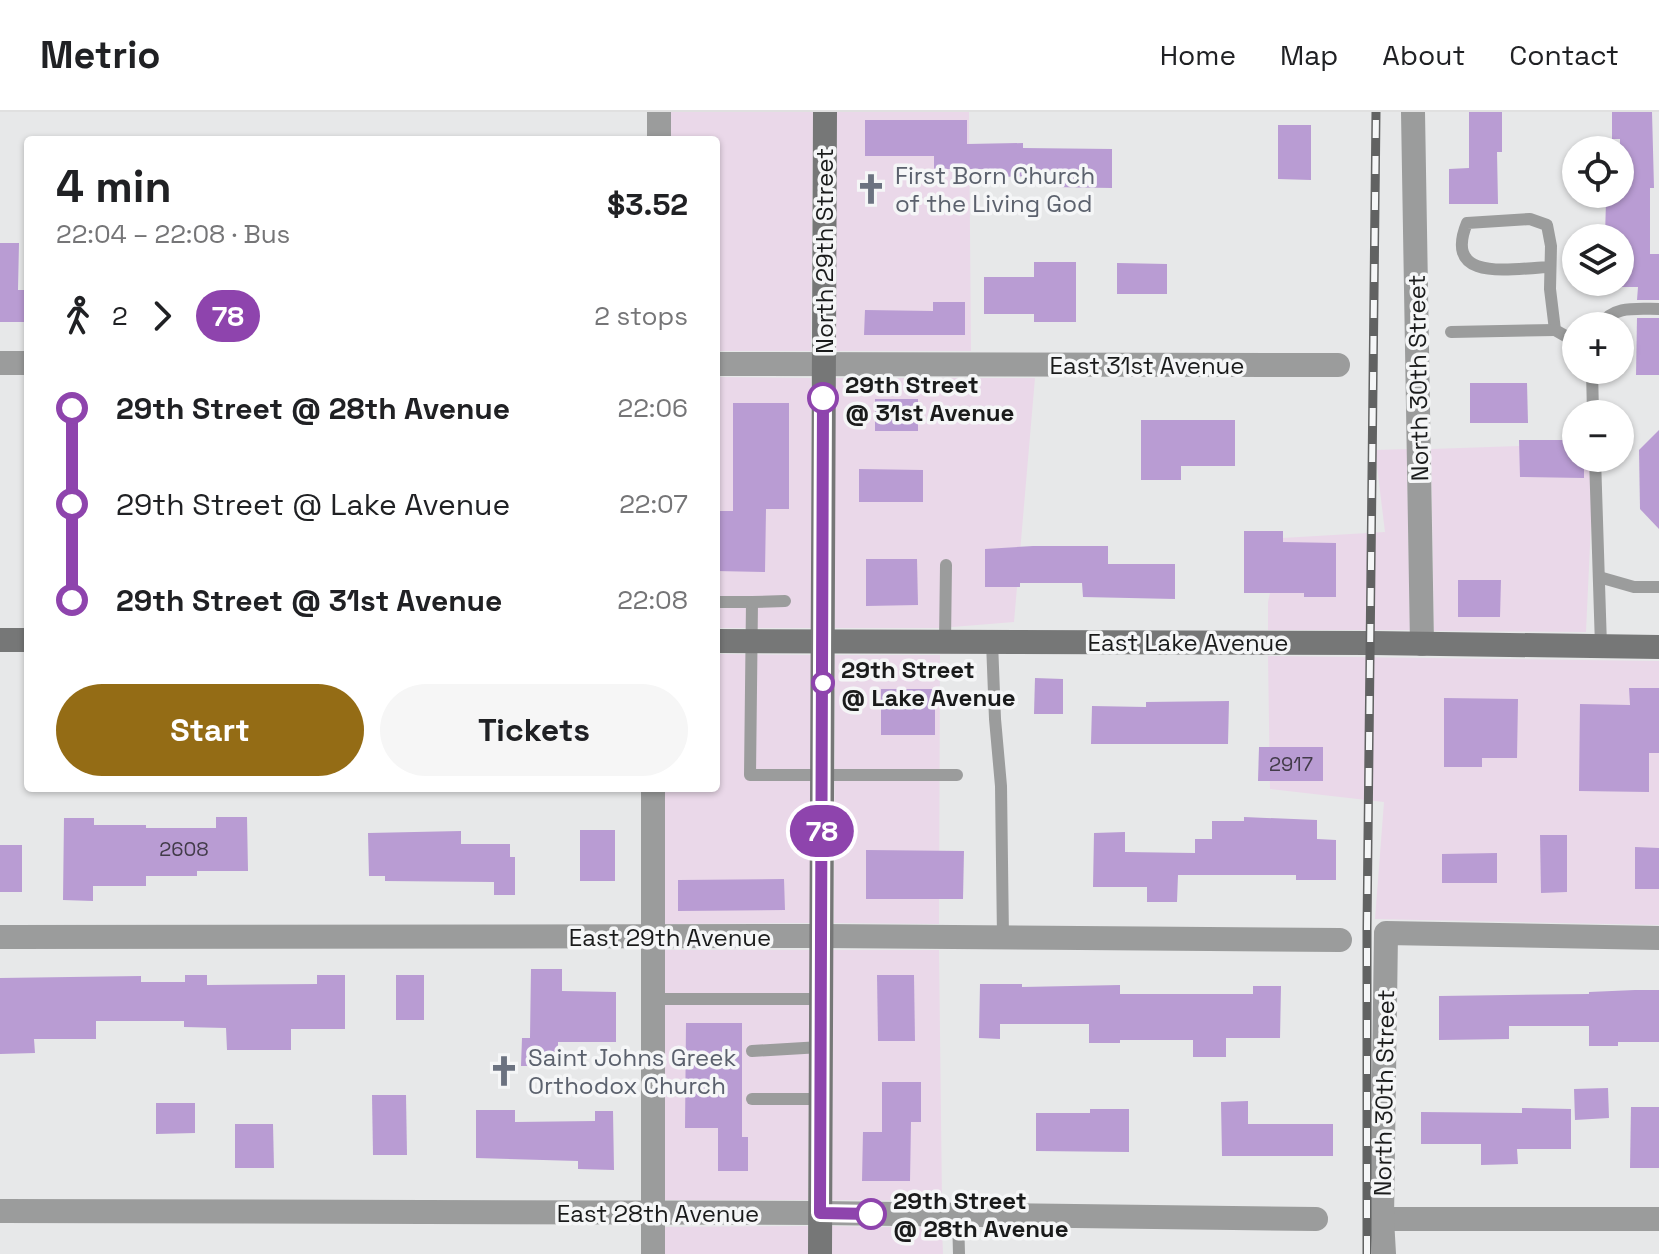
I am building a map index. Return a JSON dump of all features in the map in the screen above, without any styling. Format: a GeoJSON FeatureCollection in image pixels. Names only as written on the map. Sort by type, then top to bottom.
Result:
{"type":"FeatureCollection","features":[{"type":"Feature","properties":{"kind":"street"},"geometry":{"type":"LineString","coordinates":[[659,112],[659,136]]}},
{"type":"Feature","properties":{"kind":"street","name":"North 29th Street"},"geometry":{"type":"LineString","coordinates":[[820,1254],[825,112]]}},
{"type":"Feature","properties":{"kind":"street","name":"North 30th Street"},"geometry":{"type":"LineString","coordinates":[[1413,112],[1422,644]]}},
{"type":"Feature","properties":{"kind":"street"},"geometry":{"type":"LineString","coordinates":[[0,363],[24,363]]}},
{"type":"Feature","properties":{"kind":"street","name":"East 31st Avenue"},"geometry":{"type":"LineString","coordinates":[[720,364],[1338,365]]}},
{"type":"Feature","properties":{"kind":"street"},"geometry":{"type":"LineString","coordinates":[[0,640],[24,640]]}},
{"type":"Feature","properties":{"kind":"street","name":"East Lake Avenue"},"geometry":{"type":"LineString","coordinates":[[720,641],[1659,647]]}},
{"type":"Feature","properties":{"kind":"street"},"geometry":{"type":"LineString","coordinates":[[653,792],[653,1254]]}},
{"type":"Feature","properties":{"kind":"street","name":"North 30th Street"},"geometry":{"type":"LineString","coordinates":[[1384,1254],[1386,933],[1659,938]]}},
{"type":"Feature","properties":{"kind":"street","name":"East 29th Avenue"},"geometry":{"type":"LineString","coordinates":[[0,937],[822,936],[1340,940]]}},
{"type":"Feature","properties":{"kind":"street","name":"East 28th Avenue"},"geometry":{"type":"LineString","coordinates":[[0,1211],[820,1213],[1316,1219]]}},
{"type":"Feature","properties":{"kind":"street"},"geometry":{"type":"LineString","coordinates":[[1382,1219],[1659,1219]]}},
{"type":"Feature","properties":{"kind":"lane"},"geometry":{"type":"LineString","coordinates":[[1550,267],[1478,268],[1465,260],[1462,251],[1462,236],[1467,223],[1530,219],[1547,225],[1555,330]]}},
{"type":"Feature","properties":{"kind":"lane"},"geometry":{"type":"LineString","coordinates":[[1616,312],[1659,309]]}},
{"type":"Feature","properties":{"kind":"lane"},"geometry":{"type":"LineString","coordinates":[[1451,332],[1555,330],[1562,334]]}},
{"type":"Feature","properties":{"kind":"lane"},"geometry":{"type":"LineString","coordinates":[[1595,472],[1601,646]]}},
{"type":"Feature","properties":{"kind":"lane"},"geometry":{"type":"LineString","coordinates":[[945,642],[946,565]]}},
{"type":"Feature","properties":{"kind":"lane"},"geometry":{"type":"LineString","coordinates":[[1599,577],[1634,587],[1659,587]]}},
{"type":"Feature","properties":{"kind":"lane"},"geometry":{"type":"LineString","coordinates":[[720,602],[785,601]]}},
{"type":"Feature","properties":{"kind":"lane"},"geometry":{"type":"LineString","coordinates":[[752,602],[750,775],[957,775]]}},
{"type":"Feature","properties":{"kind":"lane"},"geometry":{"type":"LineString","coordinates":[[992,642],[1001,786],[1003,938]]}},
{"type":"Feature","properties":{"kind":"lane"},"geometry":{"type":"LineString","coordinates":[[652,999],[821,999]]}},
{"type":"Feature","properties":{"kind":"lane"},"geometry":{"type":"LineString","coordinates":[[752,1051],[821,1047]]}},
{"type":"Feature","properties":{"kind":"lane"},"geometry":{"type":"LineString","coordinates":[[752,1099],[821,1099]]}},
{"type":"Feature","properties":{"kind":"lane"},"geometry":{"type":"LineString","coordinates":[[958,1215],[959,1254]]}},
{"type":"Feature","properties":{"kind":"shaded area"},"geometry":{"type":"Polygon","coordinates":[[[671,112],[813,112],[811,351],[720,351],[720,136],[671,136],[671,112]]]}},
{"type":"Feature","properties":{"kind":"shaded area"},"geometry":{"type":"Polygon","coordinates":[[[837,112],[969,112],[971,351],[835,351],[837,112]]]}},
{"type":"Feature","properties":{"kind":"shaded area"},"geometry":{"type":"Polygon","coordinates":[[[720,377],[811,378],[811,628],[720,628],[720,377]]]}},
{"type":"Feature","properties":{"kind":"shaded area"},"geometry":{"type":"Polygon","coordinates":[[[835,378],[1035,378],[1014,622],[940,628],[835,628],[835,378]]]}},
{"type":"Feature","properties":{"kind":"shaded area"},"geometry":{"type":"Polygon","coordinates":[[[1562,444],[1562,472],[1593,472],[1586,632],[1434,631],[1431,449],[1562,444]]]}},
{"type":"Feature","properties":{"kind":"shaded area"},"geometry":{"type":"Polygon","coordinates":[[[1407,449],[1410,630],[1268,630],[1268,602],[1282,538],[1385,532],[1375,450],[1407,449]]]}},
{"type":"Feature","properties":{"kind":"shaded area"},"geometry":{"type":"Polygon","coordinates":[[[720,654],[811,655],[810,923],[664,924],[665,792],[720,792],[720,654]]]}},
{"type":"Feature","properties":{"kind":"shaded area"},"geometry":{"type":"Polygon","coordinates":[[[835,655],[940,655],[939,924],[834,923],[835,655]]]}},
{"type":"Feature","properties":{"kind":"shaded area"},"geometry":{"type":"Polygon","coordinates":[[[1268,656],[1659,661],[1659,925],[1375,919],[1384,802],[1270,789],[1268,656]]]}},
{"type":"Feature","properties":{"kind":"shaded area"},"geometry":{"type":"Polygon","coordinates":[[[664,950],[810,950],[808,1200],[665,1200],[664,950]]]}},
{"type":"Feature","properties":{"kind":"shaded area"},"geometry":{"type":"Polygon","coordinates":[[[833,950],[939,950],[942,1201],[832,1200],[833,950]]]}},
{"type":"Feature","properties":{"kind":"shaded area"},"geometry":{"type":"Polygon","coordinates":[[[808,1226],[808,1254],[665,1254],[665,1227],[808,1226]]]}},
{"type":"Feature","properties":{"kind":"shaded area"},"geometry":{"type":"Polygon","coordinates":[[[832,1226],[942,1228],[943,1254],[832,1254],[832,1226]]]}},
{"type":"Feature","properties":{"kind":"building"},"geometry":{"type":"Polygon","coordinates":[[[1469,112],[1502,112],[1502,152],[1497,152],[1498,204],[1449,204],[1449,169],[1469,168],[1469,112]]]}},
{"type":"Feature","properties":{"kind":"building"},"geometry":{"type":"Polygon","coordinates":[[[1612,112],[1652,112],[1654,188],[1650,188],[1650,254],[1659,254],[1659,300],[1637,300],[1638,287],[1634,287],[1634,224],[1605,224],[1606,208],[1634,208],[1634,136],[1612,136],[1612,112]]]}},
{"type":"Feature","properties":{"kind":"building"},"geometry":{"type":"Polygon","coordinates":[[[865,120],[967,120],[967,144],[1023,143],[1023,148],[1112,149],[1112,188],[1049,187],[1050,176],[994,177],[994,169],[934,169],[934,156],[865,156],[865,120]]]}},
{"type":"Feature","properties":{"kind":"building"},"geometry":{"type":"Polygon","coordinates":[[[1278,125],[1311,125],[1311,180],[1278,179],[1278,125]]]}},
{"type":"Feature","properties":{"kind":"building"},"geometry":{"type":"Polygon","coordinates":[[[0,243],[19,243],[18,290],[24,290],[24,322],[0,322],[0,243]]]}},
{"type":"Feature","properties":{"kind":"building"},"geometry":{"type":"Polygon","coordinates":[[[1034,262],[1076,262],[1076,322],[1034,322],[1034,314],[984,314],[984,277],[1034,277],[1034,262]]]}},
{"type":"Feature","properties":{"kind":"building"},"geometry":{"type":"Polygon","coordinates":[[[1117,263],[1167,264],[1167,294],[1117,294],[1117,263]]]}},
{"type":"Feature","properties":{"kind":"building"},"geometry":{"type":"Polygon","coordinates":[[[933,302],[965,302],[965,335],[864,335],[865,310],[933,311],[933,302]]]}},
{"type":"Feature","properties":{"kind":"building"},"geometry":{"type":"Polygon","coordinates":[[[1637,318],[1659,318],[1659,375],[1636,375],[1637,318]]]}},
{"type":"Feature","properties":{"kind":"building"},"geometry":{"type":"Polygon","coordinates":[[[1470,383],[1527,383],[1528,423],[1470,423],[1470,383]]]}},
{"type":"Feature","properties":{"kind":"building"},"geometry":{"type":"Polygon","coordinates":[[[875,399],[918,399],[918,431],[875,431],[875,399]]]}},
{"type":"Feature","properties":{"kind":"building"},"geometry":{"type":"Polygon","coordinates":[[[733,403],[789,403],[789,509],[766,509],[765,572],[720,571],[720,511],[733,511],[733,403]]]}},
{"type":"Feature","properties":{"kind":"building"},"geometry":{"type":"Polygon","coordinates":[[[1141,420],[1235,420],[1235,466],[1181,466],[1181,480],[1141,480],[1141,420]]]}},
{"type":"Feature","properties":{"kind":"building"},"geometry":{"type":"Polygon","coordinates":[[[1659,430],[1659,529],[1640,509],[1639,450],[1659,430]]]}},
{"type":"Feature","properties":{"kind":"building"},"geometry":{"type":"Polygon","coordinates":[[[1519,440],[1562,440],[1562,472],[1584,472],[1584,478],[1520,477],[1519,440]]]}},
{"type":"Feature","properties":{"kind":"building"},"geometry":{"type":"Polygon","coordinates":[[[859,469],[923,470],[923,502],[859,502],[859,469]]]}},
{"type":"Feature","properties":{"kind":"building"},"geometry":{"type":"Polygon","coordinates":[[[1244,531],[1283,531],[1283,542],[1336,543],[1336,597],[1304,597],[1304,593],[1244,593],[1244,531]]]}},
{"type":"Feature","properties":{"kind":"building"},"geometry":{"type":"Polygon","coordinates":[[[1108,546],[1108,564],[1175,564],[1175,599],[1083,597],[1082,583],[1020,583],[1020,587],[985,587],[985,549],[1108,546]]]}},
{"type":"Feature","properties":{"kind":"building"},"geometry":{"type":"Polygon","coordinates":[[[866,559],[917,559],[918,605],[866,606],[866,559]]]}},
{"type":"Feature","properties":{"kind":"building"},"geometry":{"type":"Polygon","coordinates":[[[1458,580],[1501,580],[1500,617],[1458,617],[1458,580]]]}},
{"type":"Feature","properties":{"kind":"building"},"geometry":{"type":"Polygon","coordinates":[[[1035,678],[1063,679],[1063,714],[1034,714],[1035,678]]]}},
{"type":"Feature","properties":{"kind":"building"},"geometry":{"type":"Polygon","coordinates":[[[1629,688],[1659,688],[1659,753],[1649,753],[1649,792],[1579,791],[1580,704],[1630,705],[1629,688]]]}},
{"type":"Feature","properties":{"kind":"building"},"geometry":{"type":"Polygon","coordinates":[[[881,689],[935,689],[935,735],[881,735],[881,689]]]}},
{"type":"Feature","properties":{"kind":"building"},"geometry":{"type":"Polygon","coordinates":[[[1444,698],[1518,699],[1517,758],[1482,758],[1482,767],[1444,767],[1444,698]]]}},
{"type":"Feature","properties":{"kind":"building"},"geometry":{"type":"Polygon","coordinates":[[[1229,701],[1228,744],[1091,744],[1092,706],[1146,707],[1146,702],[1229,701]]]}},
{"type":"Feature","properties":{"kind":"building"},"geometry":{"type":"Polygon","coordinates":[[[1259,747],[1323,747],[1323,781],[1258,781],[1259,747]]]}},
{"type":"Feature","properties":{"kind":"building"},"geometry":{"type":"Polygon","coordinates":[[[216,817],[247,817],[248,871],[197,871],[197,876],[146,876],[146,886],[93,886],[93,901],[63,900],[64,818],[94,818],[94,825],[216,828],[216,817]]]}},
{"type":"Feature","properties":{"kind":"building"},"geometry":{"type":"Polygon","coordinates":[[[1244,817],[1317,820],[1317,839],[1336,840],[1336,880],[1296,880],[1296,875],[1178,875],[1177,902],[1147,902],[1147,887],[1093,887],[1094,833],[1125,832],[1125,852],[1195,853],[1195,839],[1212,839],[1212,821],[1244,821],[1244,817]]]}},
{"type":"Feature","properties":{"kind":"building"},"geometry":{"type":"Polygon","coordinates":[[[580,830],[615,830],[615,881],[580,881],[580,830]]]}},
{"type":"Feature","properties":{"kind":"building"},"geometry":{"type":"Polygon","coordinates":[[[461,831],[461,844],[510,844],[510,857],[515,857],[515,895],[494,895],[494,882],[385,881],[385,876],[369,876],[368,833],[461,831]]]}},
{"type":"Feature","properties":{"kind":"building"},"geometry":{"type":"Polygon","coordinates":[[[1540,835],[1567,835],[1567,892],[1541,893],[1540,835]]]}},
{"type":"Feature","properties":{"kind":"building"},"geometry":{"type":"Polygon","coordinates":[[[0,845],[22,845],[22,892],[0,892],[0,845]]]}},
{"type":"Feature","properties":{"kind":"building"},"geometry":{"type":"Polygon","coordinates":[[[1635,847],[1659,848],[1659,889],[1635,889],[1635,847]]]}},
{"type":"Feature","properties":{"kind":"building"},"geometry":{"type":"Polygon","coordinates":[[[866,850],[964,851],[963,899],[866,899],[866,850]]]}},
{"type":"Feature","properties":{"kind":"building"},"geometry":{"type":"Polygon","coordinates":[[[1497,853],[1497,883],[1442,883],[1442,854],[1497,853]]]}},
{"type":"Feature","properties":{"kind":"building"},"geometry":{"type":"Polygon","coordinates":[[[784,879],[785,910],[678,911],[678,880],[784,879]]]}},
{"type":"Feature","properties":{"kind":"building"},"geometry":{"type":"Polygon","coordinates":[[[531,969],[562,969],[562,991],[616,992],[616,1042],[558,1042],[558,1066],[521,1066],[522,1038],[530,1038],[531,969]]]}},
{"type":"Feature","properties":{"kind":"building"},"geometry":{"type":"Polygon","coordinates":[[[185,975],[207,975],[207,985],[317,984],[317,975],[345,975],[345,1029],[291,1029],[291,1050],[227,1050],[226,1028],[184,1027],[184,1021],[96,1021],[96,1039],[34,1039],[35,1053],[0,1054],[0,978],[141,976],[141,982],[185,982],[185,975]]]}},
{"type":"Feature","properties":{"kind":"building"},"geometry":{"type":"Polygon","coordinates":[[[396,975],[424,975],[424,1020],[396,1020],[396,975]]]}},
{"type":"Feature","properties":{"kind":"building"},"geometry":{"type":"Polygon","coordinates":[[[877,975],[914,975],[915,1041],[878,1041],[877,975]]]}},
{"type":"Feature","properties":{"kind":"building"},"geometry":{"type":"Polygon","coordinates":[[[980,984],[1022,984],[1022,987],[1120,985],[1120,994],[1253,994],[1253,986],[1281,986],[1280,1038],[1226,1038],[1226,1057],[1193,1057],[1193,1040],[1089,1043],[1089,1024],[1000,1024],[1000,1039],[979,1038],[980,984]]]}},
{"type":"Feature","properties":{"kind":"building"},"geometry":{"type":"Polygon","coordinates":[[[1659,990],[1659,1042],[1589,1046],[1589,1026],[1509,1026],[1509,1039],[1439,1040],[1439,996],[1589,994],[1659,990]]]}},
{"type":"Feature","properties":{"kind":"building"},"geometry":{"type":"Polygon","coordinates":[[[686,1023],[742,1023],[742,1137],[748,1137],[748,1171],[718,1171],[718,1128],[685,1128],[686,1023]]]}},
{"type":"Feature","properties":{"kind":"building"},"geometry":{"type":"Polygon","coordinates":[[[882,1082],[921,1082],[921,1122],[911,1122],[910,1181],[862,1181],[863,1132],[882,1132],[882,1082]]]}},
{"type":"Feature","properties":{"kind":"building"},"geometry":{"type":"Polygon","coordinates":[[[1608,1088],[1609,1118],[1575,1120],[1574,1089],[1608,1088]]]}},
{"type":"Feature","properties":{"kind":"building"},"geometry":{"type":"Polygon","coordinates":[[[372,1095],[406,1095],[407,1155],[373,1155],[372,1095]]]}},
{"type":"Feature","properties":{"kind":"building"},"geometry":{"type":"Polygon","coordinates":[[[1248,1101],[1248,1124],[1333,1124],[1333,1156],[1222,1156],[1221,1102],[1248,1101]]]}},
{"type":"Feature","properties":{"kind":"building"},"geometry":{"type":"Polygon","coordinates":[[[156,1103],[195,1103],[195,1133],[156,1134],[156,1103]]]}},
{"type":"Feature","properties":{"kind":"building"},"geometry":{"type":"Polygon","coordinates":[[[1631,1107],[1659,1107],[1659,1168],[1630,1168],[1631,1107]]]}},
{"type":"Feature","properties":{"kind":"building"},"geometry":{"type":"Polygon","coordinates":[[[1522,1108],[1571,1109],[1571,1149],[1517,1149],[1518,1164],[1481,1165],[1481,1144],[1421,1144],[1421,1112],[1522,1113],[1522,1108]]]}},
{"type":"Feature","properties":{"kind":"building"},"geometry":{"type":"Polygon","coordinates":[[[1090,1109],[1129,1109],[1129,1152],[1036,1151],[1036,1113],[1090,1113],[1090,1109]]]}},
{"type":"Feature","properties":{"kind":"building"},"geometry":{"type":"Polygon","coordinates":[[[476,1110],[515,1110],[515,1122],[595,1121],[595,1111],[613,1111],[614,1170],[578,1169],[578,1161],[476,1158],[476,1110]]]}},
{"type":"Feature","properties":{"kind":"building"},"geometry":{"type":"Polygon","coordinates":[[[235,1124],[273,1124],[274,1168],[235,1168],[235,1124]]]}},
{"type":"Feature","properties":{"kind":"railway"},"geometry":{"type":"LineString","coordinates":[[1367,1254],[1367,928],[1376,112]]}},
{"type":"Feature","properties":{"kind":"bus line","name":"78"},"geometry":{"type":"LineString","coordinates":[[823,398],[820,1213],[871,1214]]}},
{"type":"Feature","properties":{"kind":"place","name":"First Born Church of the Living God"},"geometry":{"type":"Point","coordinates":[871,189]}},
{"type":"Feature","properties":{"kind":"place","name":"29th Street @ 31st Avenue"},"geometry":{"type":"Point","coordinates":[823,398]}},
{"type":"Feature","properties":{"kind":"place","name":"29th Street @ Lake Avenue"},"geometry":{"type":"Point","coordinates":[823,683]}},
{"type":"Feature","properties":{"kind":"place","name":"Saint Johns Greek Orthodox Church"},"geometry":{"type":"Point","coordinates":[504,1071]}},
{"type":"Feature","properties":{"kind":"place","name":"29th Street @ 28th Avenue"},"geometry":{"type":"Point","coordinates":[871,1214]}}]}
